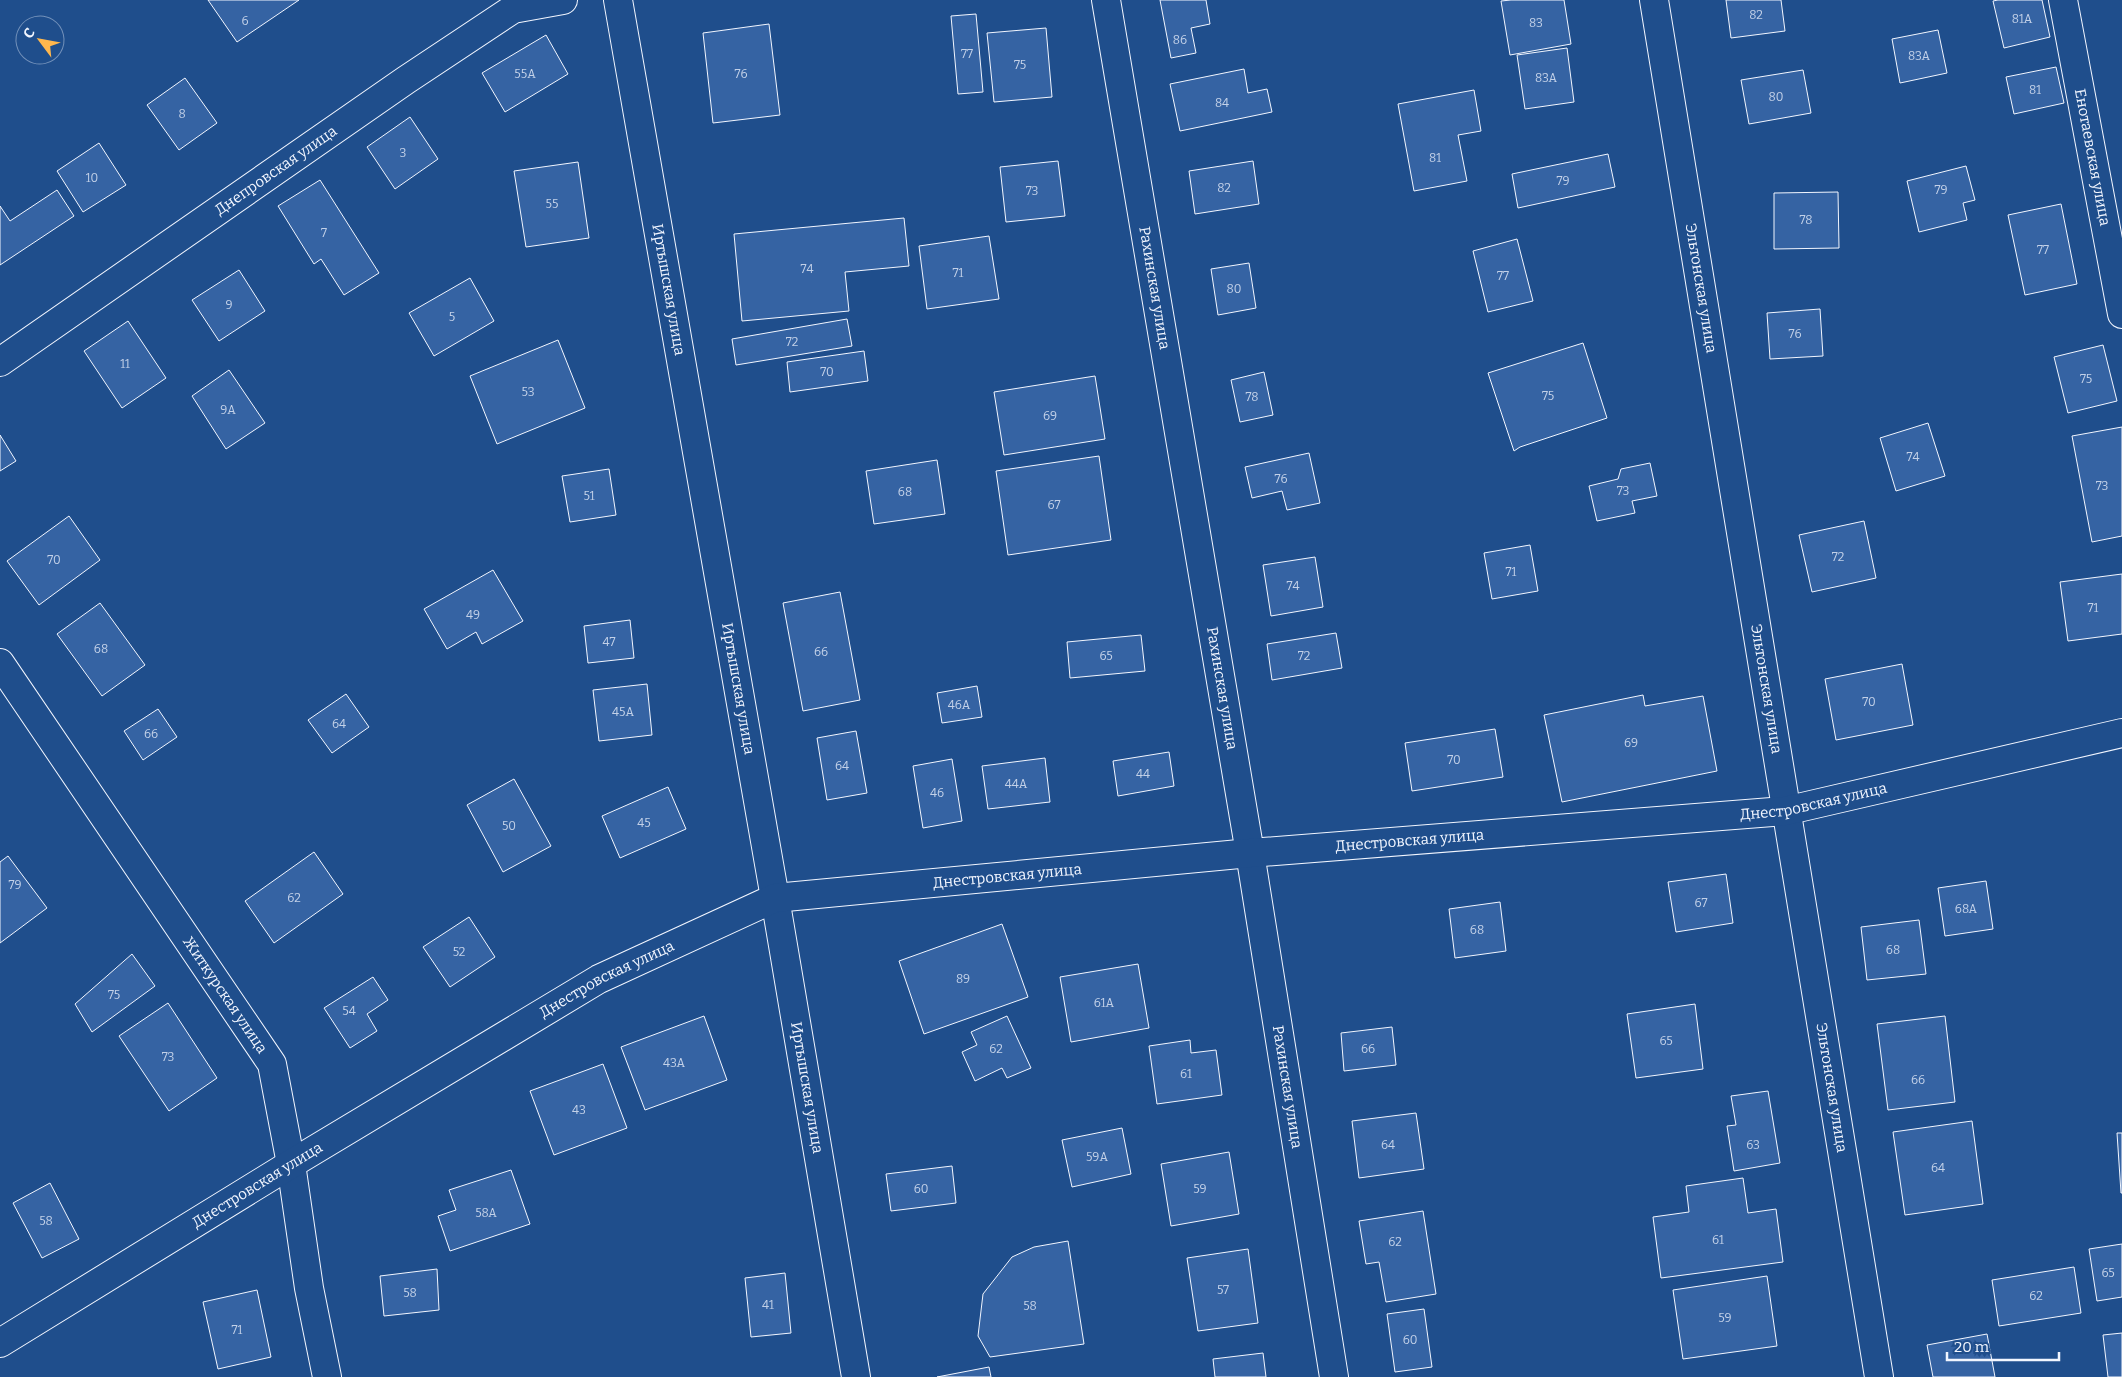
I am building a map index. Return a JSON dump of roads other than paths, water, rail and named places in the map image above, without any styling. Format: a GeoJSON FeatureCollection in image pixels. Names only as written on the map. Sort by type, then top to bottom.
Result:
{"type":"FeatureCollection","features":[{"type":"Feature","properties":{"kind":"street","name":"Днепровская улица"},"geometry":{"type":"LineString","coordinates":[[0,362],[406,80],[513,9],[563,0]]}},
{"type":"Feature","properties":{"kind":"street","name":"Иртышская улица"},"geometry":{"type":"LineString","coordinates":[[618,0],[775,898],[856,1377]]}},
{"type":"Feature","properties":{"kind":"street","name":"Рахинская улица"},"geometry":{"type":"LineString","coordinates":[[1106,0],[1250,853],[1334,1377]]}},
{"type":"Feature","properties":{"kind":"street","name":"Эльтонская улица"},"geometry":{"type":"LineString","coordinates":[[1654,0],[1879,1377]]}},
{"type":"Feature","properties":{"kind":"street","name":"Енотаевская улица"},"geometry":{"type":"LineString","coordinates":[[2063,0],[2122,314]]}},
{"type":"Feature","properties":{"kind":"street","name":"Житкурская улица"},"geometry":{"type":"LineString","coordinates":[[0,662],[272,1064],[291,1164],[309,1288],[327,1377]]}},
{"type":"Feature","properties":{"kind":"street","name":"Днестровская улица"},"geometry":{"type":"LineString","coordinates":[[0,1343],[291,1164],[599,979],[775,898],[1250,853],[1786,811],[2122,733]]}}]}
